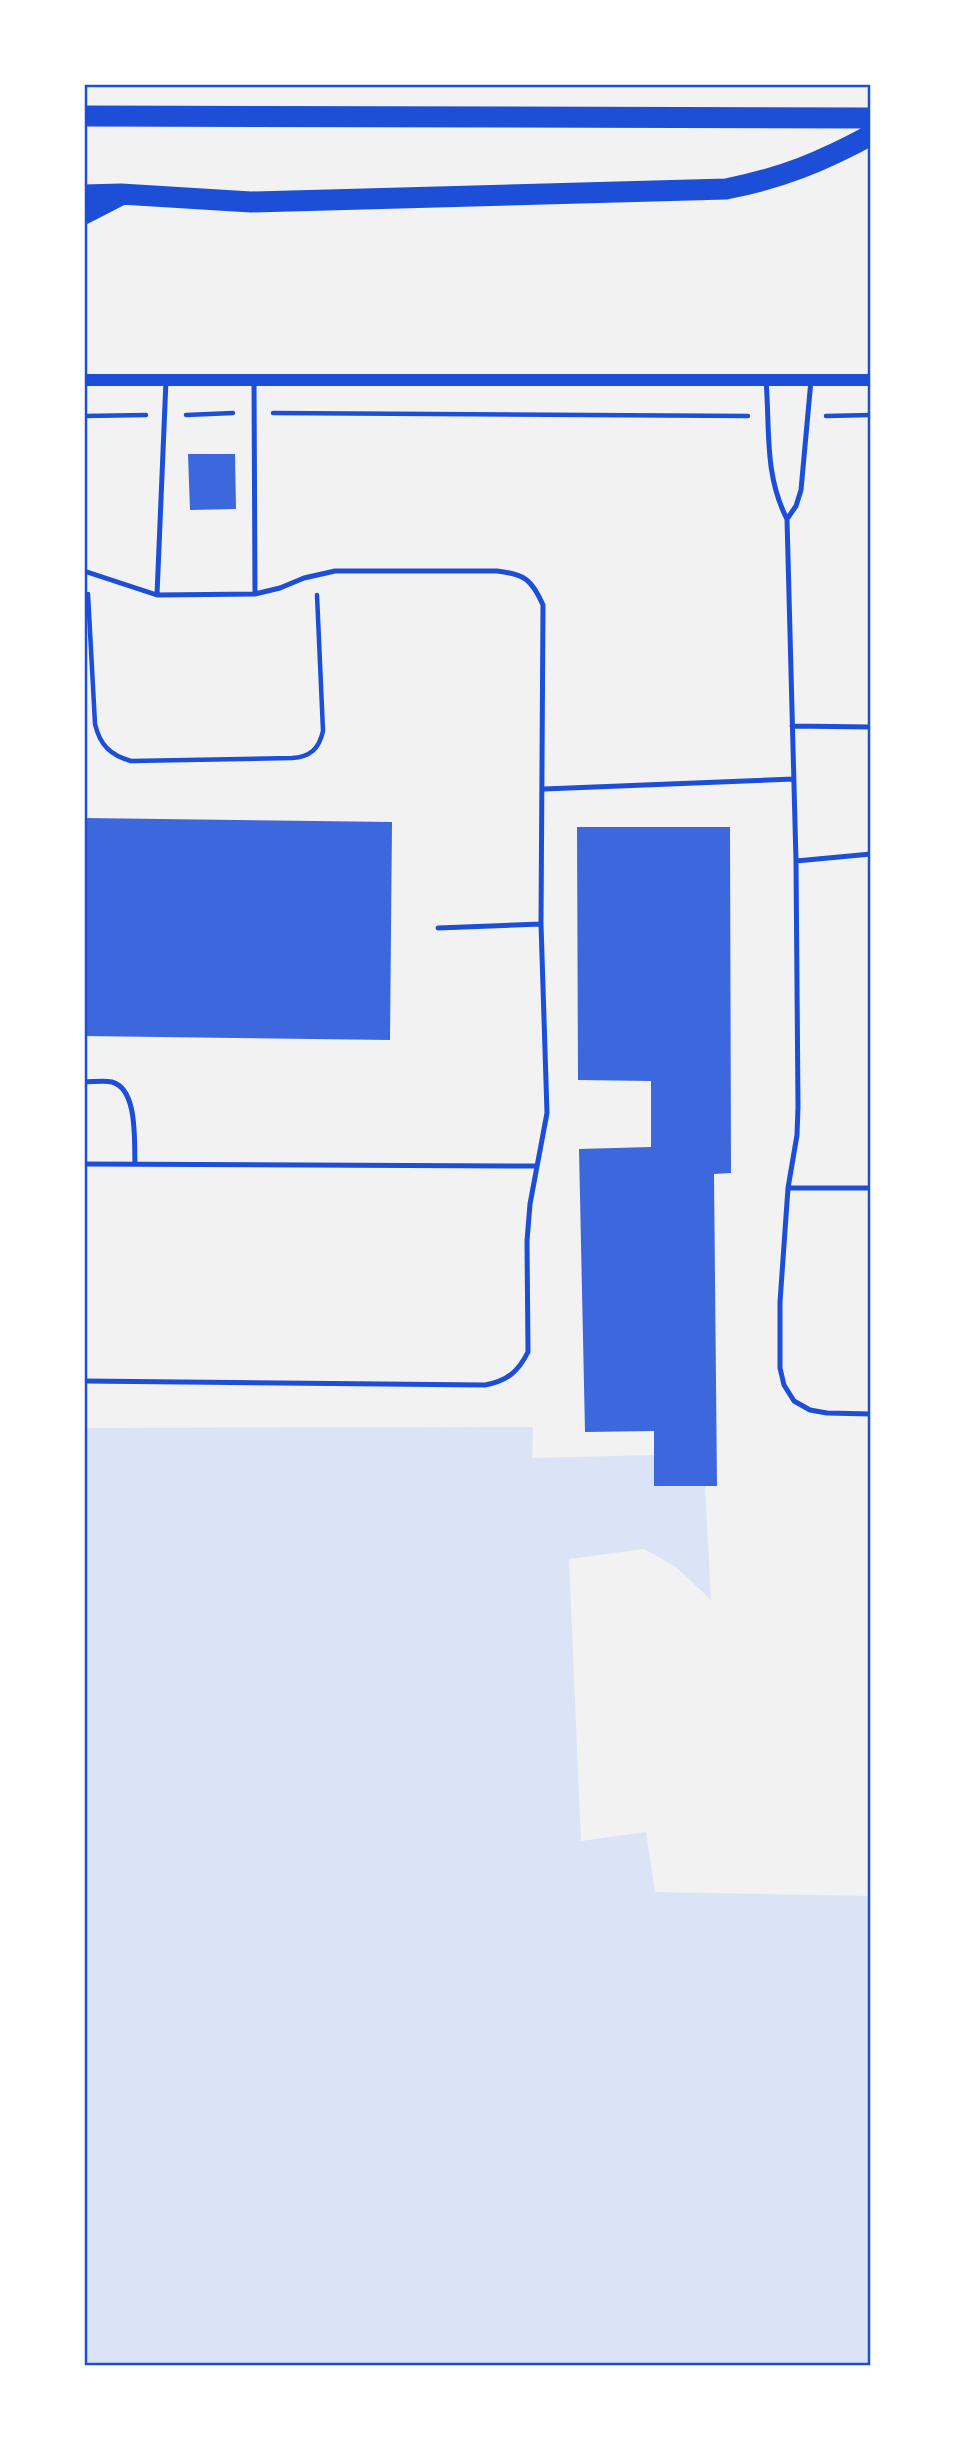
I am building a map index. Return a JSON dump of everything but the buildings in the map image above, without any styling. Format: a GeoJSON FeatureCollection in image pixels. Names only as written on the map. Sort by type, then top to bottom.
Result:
{"type":"FeatureCollection","features":[{"type":"Feature","properties":{"kind":"highway"},"geometry":{"type":"LineString","coordinates":[[84,116],[871,118]]}},
{"type":"Feature","properties":{"kind":"highway"},"geometry":{"type":"LineString","coordinates":[[84,195],[121,194],[251,202],[726,189],[758,183],[799,170],[871,135]]}},
{"type":"Feature","properties":{"kind":"highway"},"geometry":{"type":"LineString","coordinates":[[84,215],[121,194]]}},
{"type":"Feature","properties":{"kind":"street"},"geometry":{"type":"LineString","coordinates":[[84,380],[871,380]]}},
{"type":"Feature","properties":{"kind":"lane"},"geometry":{"type":"LineString","coordinates":[[157,595],[166,380]]}},
{"type":"Feature","properties":{"kind":"lane"},"geometry":{"type":"LineString","coordinates":[[254,380],[255,594]]}},
{"type":"Feature","properties":{"kind":"lane"},"geometry":{"type":"LineString","coordinates":[[766,380],[770,472],[773,489],[787,519],[796,861],[798,1107],[797,1135],[788,1188],[780,1302],[780,1368],[784,1385],[794,1401],[810,1410],[871,1414]]}},
{"type":"Feature","properties":{"kind":"lane"},"geometry":{"type":"LineString","coordinates":[[787,519],[796,506],[801,490],[811,380]]}},
{"type":"Feature","properties":{"kind":"lane"},"geometry":{"type":"LineString","coordinates":[[84,1381],[485,1385],[512,1376],[522,1365],[528,1352],[527,1241],[530,1204],[547,1113],[541,925],[544,789],[543,605],[535,586],[518,573],[497,571],[354,569],[317,574],[255,594],[157,595],[85,572]]}},
{"type":"Feature","properties":{"kind":"lane"},"geometry":{"type":"LineString","coordinates":[[792,726],[871,727]]}},
{"type":"Feature","properties":{"kind":"lane"},"geometry":{"type":"LineString","coordinates":[[544,789],[794,779]]}},
{"type":"Feature","properties":{"kind":"lane"},"geometry":{"type":"LineString","coordinates":[[796,861],[871,854]]}},
{"type":"Feature","properties":{"kind":"lane"},"geometry":{"type":"LineString","coordinates":[[438,928],[541,925]]}},
{"type":"Feature","properties":{"kind":"lane"},"geometry":{"type":"LineString","coordinates":[[84,1082],[114,1083],[124,1090],[130,1100],[135,1163]]}},
{"type":"Feature","properties":{"kind":"lane"},"geometry":{"type":"LineString","coordinates":[[84,1164],[536,1167]]}},
{"type":"Feature","properties":{"kind":"lane"},"geometry":{"type":"LineString","coordinates":[[788,1188],[871,1188]]}},
{"type":"Feature","properties":{"kind":"path"},"geometry":{"type":"LineString","coordinates":[[84,416],[255,412],[769,416]]}},
{"type":"Feature","properties":{"kind":"path"},"geometry":{"type":"LineString","coordinates":[[807,416],[871,415]]}},
{"type":"Feature","properties":{"kind":"path"},"geometry":{"type":"LineString","coordinates":[[85,572],[98,738],[106,749],[131,761],[292,758],[304,757],[314,752],[321,742],[323,731],[317,574]]}},
{"type":"Feature","properties":{"kind":"shaded area"},"geometry":{"type":"Polygon","coordinates":[[[533,1427],[532,1458],[654,1455],[654,1486],[705,1486],[711,1600],[676,1567],[644,1549],[569,1559],[581,1841],[646,1832],[655,1892],[871,1896],[871,2366],[84,2366],[84,1428],[533,1427]]]}}]}
